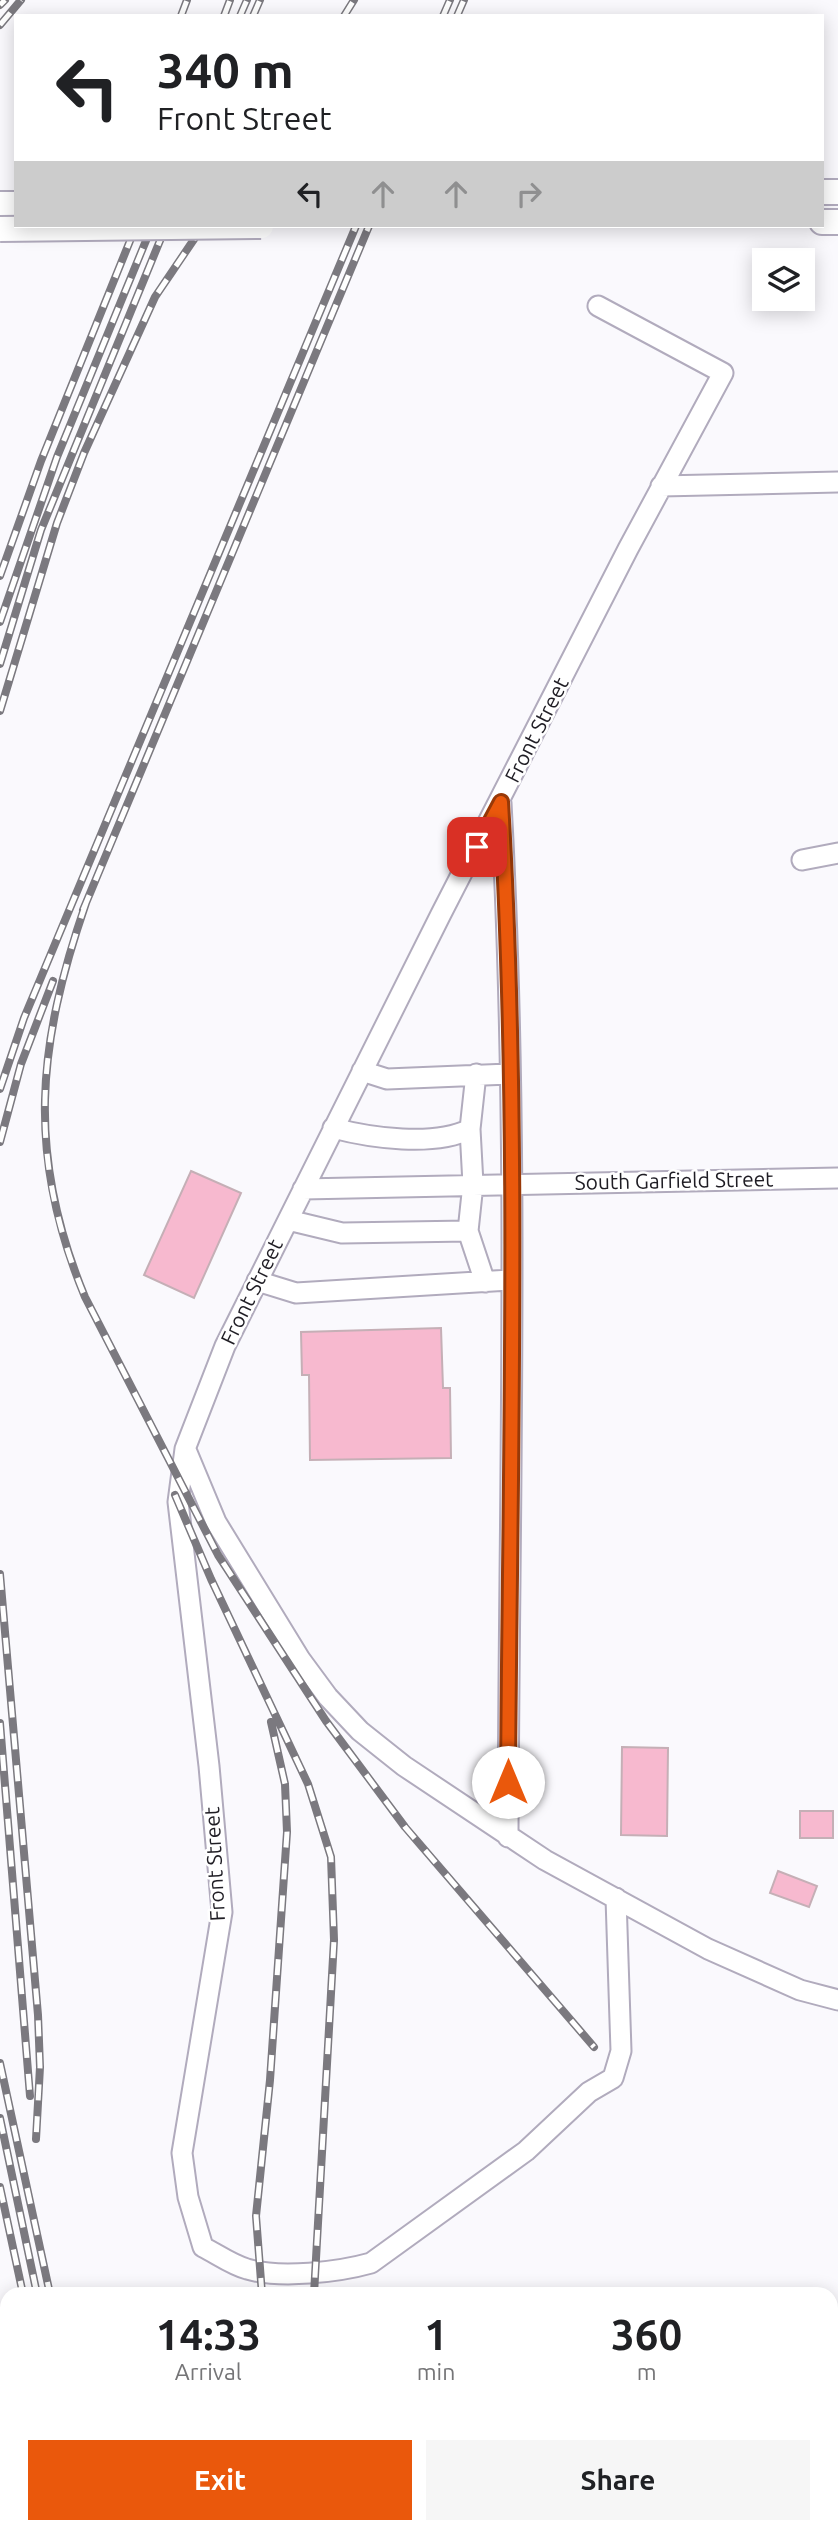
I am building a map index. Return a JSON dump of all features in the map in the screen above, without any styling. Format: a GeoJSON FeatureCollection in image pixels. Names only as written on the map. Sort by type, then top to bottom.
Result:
{"type":"FeatureCollection","features":[{"type":"Feature","properties":{"kind":"main road"},"geometry":{"type":"LineString","coordinates":[[0,229],[87,228]]}},
{"type":"Feature","properties":{"kind":"street","name":"Front Street"},"geometry":{"type":"LineString","coordinates":[[598,306],[723,373],[662,485],[362,1071],[209,1382],[185,1449],[178,1502],[209,1766],[222,1912],[182,2153],[185,2177],[204,2247],[246,2269],[265,2272],[347,2270],[371,2263],[526,2151],[589,2092],[613,2078],[621,2051],[617,1898]]}},
{"type":"Feature","properties":{"kind":"street"},"geometry":{"type":"LineString","coordinates":[[662,485],[838,482]]}},
{"type":"Feature","properties":{"kind":"street"},"geometry":{"type":"LineString","coordinates":[[501,802],[507,919],[510,1184],[508,1838]]}},
{"type":"Feature","properties":{"kind":"street"},"geometry":{"type":"LineString","coordinates":[[802,860],[838,853]]}},
{"type":"Feature","properties":{"kind":"street"},"geometry":{"type":"LineString","coordinates":[[362,1071],[387,1079],[509,1074]]}},
{"type":"Feature","properties":{"kind":"street"},"geometry":{"type":"LineString","coordinates":[[476,1074],[470,1129],[473,1184],[468,1231],[485,1282]]}},
{"type":"Feature","properties":{"kind":"street"},"geometry":{"type":"LineString","coordinates":[[334,1128],[378,1139],[454,1137],[470,1129]]}},
{"type":"Feature","properties":{"kind":"street","name":"South Garfield Street"},"geometry":{"type":"LineString","coordinates":[[303,1189],[838,1178]]}},
{"type":"Feature","properties":{"kind":"street"},"geometry":{"type":"LineString","coordinates":[[288,1220],[342,1233],[468,1231]]}},
{"type":"Feature","properties":{"kind":"street"},"geometry":{"type":"LineString","coordinates":[[257,1281],[296,1293],[510,1280]]}},
{"type":"Feature","properties":{"kind":"street"},"geometry":{"type":"LineString","coordinates":[[185,1449],[216,1522],[300,1660],[328,1697],[360,1731],[404,1766],[508,1838],[708,1949],[800,1990],[838,2000]]}},
{"type":"Feature","properties":{"kind":"building"},"geometry":{"type":"Polygon","coordinates":[[[191,1171],[241,1193],[194,1298],[144,1275],[191,1171]]]}},
{"type":"Feature","properties":{"kind":"building"},"geometry":{"type":"Polygon","coordinates":[[[441,1328],[443,1388],[450,1388],[451,1458],[310,1460],[309,1375],[302,1375],[301,1332],[441,1328]]]}},
{"type":"Feature","properties":{"kind":"building"},"geometry":{"type":"Polygon","coordinates":[[[622,1747],[668,1748],[667,1836],[621,1835],[622,1747]]]}},
{"type":"Feature","properties":{"kind":"building"},"geometry":{"type":"Polygon","coordinates":[[[800,1811],[833,1811],[833,1838],[800,1838],[800,1811]]]}},
{"type":"Feature","properties":{"kind":"building"},"geometry":{"type":"Polygon","coordinates":[[[778,1871],[817,1886],[809,1907],[770,1893],[778,1871]]]}},
{"type":"Feature","properties":{"kind":"railway"},"geometry":{"type":"LineString","coordinates":[[0,5],[5,0]]}},
{"type":"Feature","properties":{"kind":"railway"},"geometry":{"type":"LineString","coordinates":[[0,25],[21,0]]}},
{"type":"Feature","properties":{"kind":"railway"},"geometry":{"type":"LineString","coordinates":[[182,14],[187,0]]}},
{"type":"Feature","properties":{"kind":"railway"},"geometry":{"type":"LineString","coordinates":[[225,14],[230,0]]}},
{"type":"Feature","properties":{"kind":"railway"},"geometry":{"type":"LineString","coordinates":[[241,14],[247,0]]}},
{"type":"Feature","properties":{"kind":"railway"},"geometry":{"type":"LineString","coordinates":[[254,14],[260,0]]}},
{"type":"Feature","properties":{"kind":"railway"},"geometry":{"type":"LineString","coordinates":[[345,14],[354,0]]}},
{"type":"Feature","properties":{"kind":"railway"},"geometry":{"type":"LineString","coordinates":[[444,14],[450,0]]}},
{"type":"Feature","properties":{"kind":"railway"},"geometry":{"type":"LineString","coordinates":[[458,14],[464,0]]}},
{"type":"Feature","properties":{"kind":"railway"},"geometry":{"type":"LineString","coordinates":[[0,576],[41,461],[135,228]]}},
{"type":"Feature","properties":{"kind":"railway"},"geometry":{"type":"LineString","coordinates":[[0,622],[57,457],[151,228]]}},
{"type":"Feature","properties":{"kind":"railway"},"geometry":{"type":"LineString","coordinates":[[0,664],[41,530],[165,228]]}},
{"type":"Feature","properties":{"kind":"railway"},"geometry":{"type":"LineString","coordinates":[[0,711],[57,523],[84,453],[155,297],[202,228]]}},
{"type":"Feature","properties":{"kind":"railway"},"geometry":{"type":"LineString","coordinates":[[0,1089],[24,1018],[355,228]]}},
{"type":"Feature","properties":{"kind":"railway"},"geometry":{"type":"LineString","coordinates":[[83,910],[368,228]]}},
{"type":"Feature","properties":{"kind":"railway"},"geometry":{"type":"LineString","coordinates":[[86,903],[57,1004],[45,1100],[46,1147],[53,1196],[66,1245],[85,1297],[218,1555],[326,1721],[405,1827],[594,2047]]}},
{"type":"Feature","properties":{"kind":"railway"},"geometry":{"type":"LineString","coordinates":[[0,1142],[21,1064],[53,981]]}},
{"type":"Feature","properties":{"kind":"railway"},"geometry":{"type":"LineString","coordinates":[[175,1495],[211,1579],[308,1784],[331,1857],[334,1940],[314,2287]]}},
{"type":"Feature","properties":{"kind":"railway"},"geometry":{"type":"LineString","coordinates":[[0,1574],[38,2015],[40,2067],[36,2139]]}},
{"type":"Feature","properties":{"kind":"railway"},"geometry":{"type":"LineString","coordinates":[[261,2287],[256,2216],[270,2080],[287,1832],[285,1784],[271,1722]]}},
{"type":"Feature","properties":{"kind":"railway"},"geometry":{"type":"LineString","coordinates":[[0,1723],[30,2096]]}},
{"type":"Feature","properties":{"kind":"railway"},"geometry":{"type":"LineString","coordinates":[[0,2063],[48,2287]]}},
{"type":"Feature","properties":{"kind":"railway"},"geometry":{"type":"LineString","coordinates":[[0,2118],[36,2287]]}},
{"type":"Feature","properties":{"kind":"railway"},"geometry":{"type":"LineString","coordinates":[[0,2187],[21,2287]]}},
{"type":"Feature","properties":{"kind":"route"},"geometry":{"type":"LineString","coordinates":[[477,847],[501,802],[507,919],[510,1184],[508,1782]]}}]}
